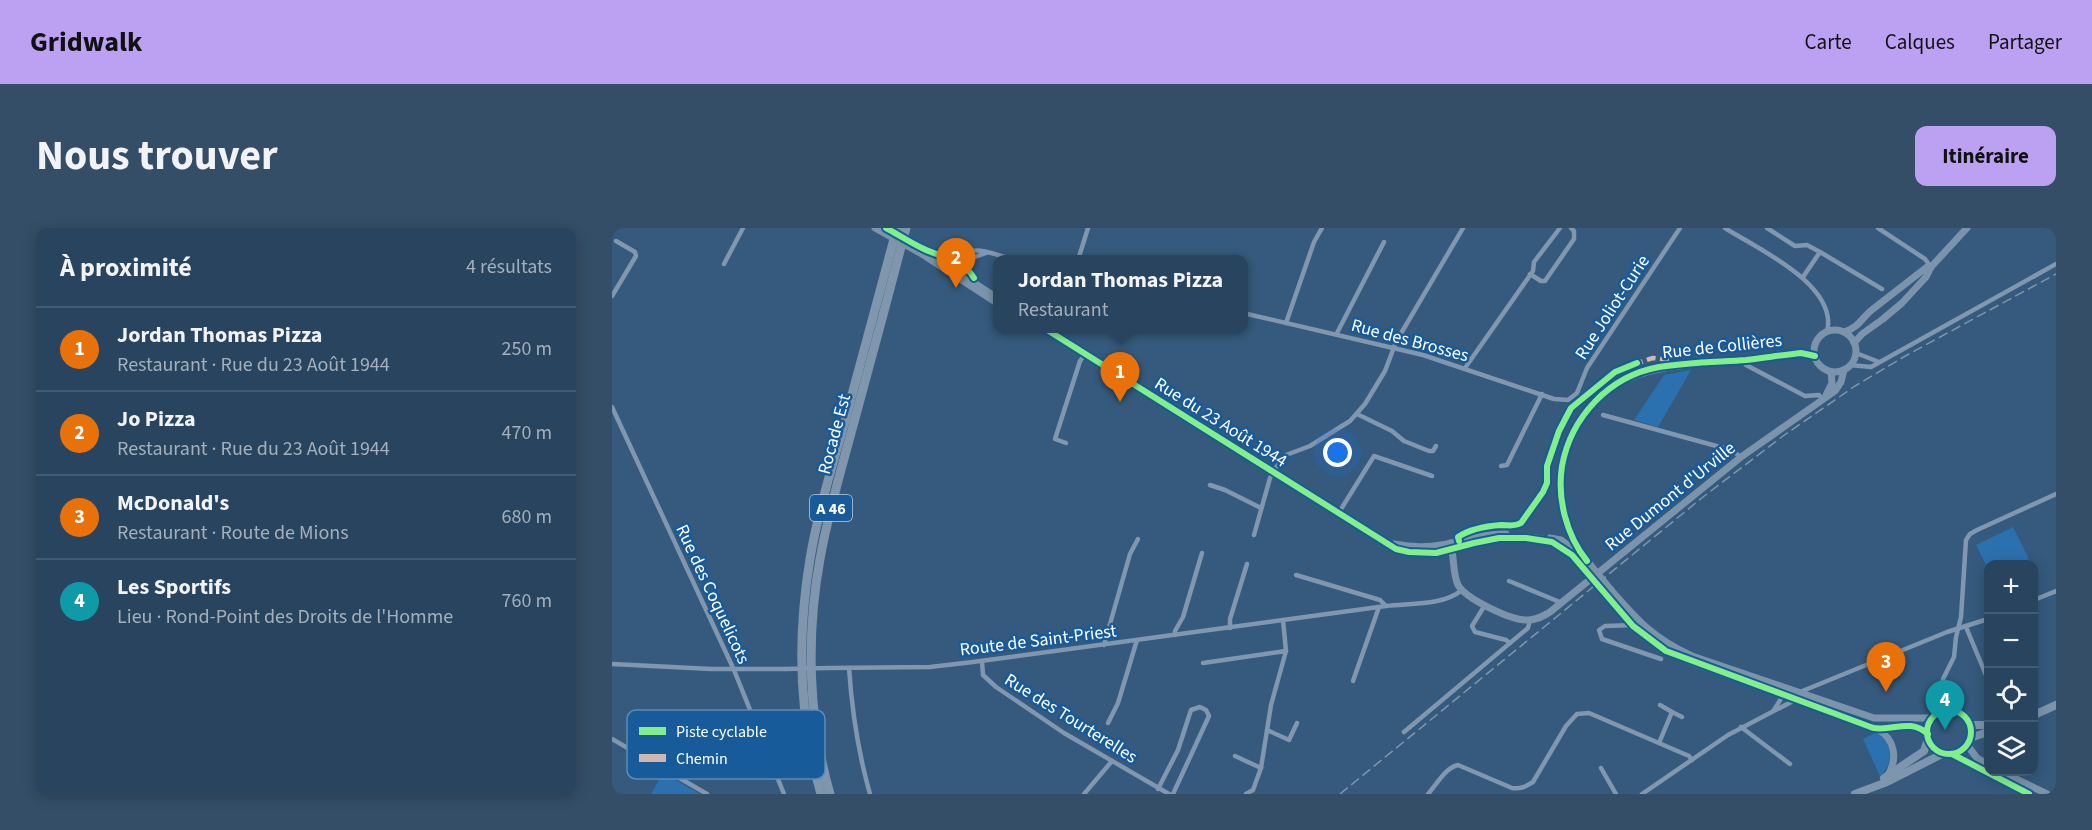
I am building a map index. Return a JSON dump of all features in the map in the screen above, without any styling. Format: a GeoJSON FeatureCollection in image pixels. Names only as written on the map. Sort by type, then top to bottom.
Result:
{"type":"FeatureCollection","features":[{"type":"Feature","properties":{"kind":"highway","name":"Rocade Est"},"geometry":{"type":"LineString","coordinates":[[806,710],[802,651],[806,592],[817,526],[897,228]]}},
{"type":"Feature","properties":{"kind":"highway","name":"Rocade Est"},"geometry":{"type":"LineString","coordinates":[[814,710],[812,692],[812,626],[815,591],[826,527],[906,228]]}},
{"type":"Feature","properties":{"kind":"highway","name":"Rocade Est"},"geometry":{"type":"LineString","coordinates":[[825,774],[830,794]]}},
{"type":"Feature","properties":{"kind":"highway","name":"Rocade Est"},"geometry":{"type":"LineString","coordinates":[[818,779],[821,794]]}},
{"type":"Feature","properties":{"kind":"main road"},"geometry":{"type":"LineString","coordinates":[[874,228],[922,254],[927,254],[993,300]]}},
{"type":"Feature","properties":{"kind":"main road"},"geometry":{"type":"LineString","coordinates":[[1854,343],[1902,303],[1967,228]]}},
{"type":"Feature","properties":{"kind":"main road"},"geometry":{"type":"LineString","coordinates":[[1844,332],[1854,343],[1856,353],[1850,365],[1844,370],[1831,372],[1819,365],[1815,356],[1818,340],[1827,332],[1844,332],[1859,325],[1872,309],[1892,296],[1926,267],[1931,267]]}},
{"type":"Feature","properties":{"kind":"main road"},"geometry":{"type":"LineString","coordinates":[[959,276],[993,296]]}},
{"type":"Feature","properties":{"kind":"main road","name":"Rue du 23 Août 1944"},"geometry":{"type":"LineString","coordinates":[[1052,333],[1382,541],[1409,552],[1436,553],[1447,547],[1499,538],[1539,539],[1561,546],[1584,562]]}},
{"type":"Feature","properties":{"kind":"main road","name":"Rue de Collières"},"geometry":{"type":"LineString","coordinates":[[1584,562],[1569,531],[1562,504],[1560,480],[1564,456],[1571,435],[1585,412],[1601,395],[1631,376],[1657,368],[1801,353],[1815,356]]}},
{"type":"Feature","properties":{"kind":"main road","name":"Rue Dumont d'Urville"},"geometry":{"type":"LineString","coordinates":[[1530,620],[1541,618],[1562,603],[1741,457],[1835,391],[1841,382],[1844,370]]}},
{"type":"Feature","properties":{"kind":"main road"},"geometry":{"type":"LineString","coordinates":[[1823,398],[1832,383],[1831,372]]}},
{"type":"Feature","properties":{"kind":"main road"},"geometry":{"type":"LineString","coordinates":[[1447,547],[1462,590],[1485,605],[1513,618],[1530,620]]}},
{"type":"Feature","properties":{"kind":"main road"},"geometry":{"type":"LineString","coordinates":[[1584,562],[1633,626],[1666,651],[1784,692]]}},
{"type":"Feature","properties":{"kind":"main road"},"geometry":{"type":"LineString","coordinates":[[1608,592],[1641,624],[1669,645],[1875,728],[1887,737],[1894,754],[1894,764],[1888,775]]}},
{"type":"Feature","properties":{"kind":"main road"},"geometry":{"type":"LineString","coordinates":[[1796,697],[1874,718],[1933,718],[1947,711],[1961,714],[1970,725],[1969,741],[1977,759],[1984,762]]}},
{"type":"Feature","properties":{"kind":"main road"},"geometry":{"type":"LineString","coordinates":[[2038,713],[2056,705]]}},
{"type":"Feature","properties":{"kind":"main road"},"geometry":{"type":"LineString","coordinates":[[1865,790],[1924,751],[1928,728],[1933,718]]}},
{"type":"Feature","properties":{"kind":"main road"},"geometry":{"type":"LineString","coordinates":[[1875,728],[1910,725],[1921,728],[1934,748],[2029,794]]}},
{"type":"Feature","properties":{"kind":"main road"},"geometry":{"type":"LineString","coordinates":[[1970,725],[1984,725]]}},
{"type":"Feature","properties":{"kind":"main road"},"geometry":{"type":"LineString","coordinates":[[1855,794],[1948,754],[1963,750],[1969,741],[1984,734]]}},
{"type":"Feature","properties":{"kind":"main road"},"geometry":{"type":"LineString","coordinates":[[2011,776],[2047,794]]}},
{"type":"Feature","properties":{"kind":"street"},"geometry":{"type":"LineString","coordinates":[[724,264],[743,228]]}},
{"type":"Feature","properties":{"kind":"street"},"geometry":{"type":"LineString","coordinates":[[1080,255],[1089,228]]}},
{"type":"Feature","properties":{"kind":"street"},"geometry":{"type":"LineString","coordinates":[[1286,323],[1314,242],[1321,229],[1313,228]]}},
{"type":"Feature","properties":{"kind":"street"},"geometry":{"type":"LineString","coordinates":[[1254,535],[1272,472],[1286,455],[1310,446],[1357,414],[1380,380],[1394,347],[1463,228]]}},
{"type":"Feature","properties":{"kind":"street"},"geometry":{"type":"LineString","coordinates":[[1464,368],[1530,274],[1534,262],[1560,228]]}},
{"type":"Feature","properties":{"kind":"street"},"geometry":{"type":"LineString","coordinates":[[1530,274],[1545,281],[1574,239],[1574,231],[1570,228]]}},
{"type":"Feature","properties":{"kind":"street","name":"Rue Joliot-Curie"},"geometry":{"type":"LineString","coordinates":[[1568,400],[1577,393],[1587,368],[1680,228]]}},
{"type":"Feature","properties":{"kind":"street"},"geometry":{"type":"LineString","coordinates":[[1725,228],[1803,277],[1812,286],[1827,310],[1830,322],[1827,332]]}},
{"type":"Feature","properties":{"kind":"street"},"geometry":{"type":"LineString","coordinates":[[1767,228],[1795,246],[1807,245],[1882,289]]}},
{"type":"Feature","properties":{"kind":"street"},"geometry":{"type":"LineString","coordinates":[[1878,228],[1925,259],[1931,267]]}},
{"type":"Feature","properties":{"kind":"street"},"geometry":{"type":"LineString","coordinates":[[612,296],[636,256],[634,252],[616,241]]}},
{"type":"Feature","properties":{"kind":"street"},"geometry":{"type":"LineString","coordinates":[[1337,333],[1384,242]]}},
{"type":"Feature","properties":{"kind":"street"},"geometry":{"type":"LineString","coordinates":[[949,269],[967,251],[980,250],[995,255]]}},
{"type":"Feature","properties":{"kind":"street"},"geometry":{"type":"LineString","coordinates":[[1803,277],[1820,252]]}},
{"type":"Feature","properties":{"kind":"street"},"geometry":{"type":"LineString","coordinates":[[959,276],[972,258],[987,253]]}},
{"type":"Feature","properties":{"kind":"street"},"geometry":{"type":"LineString","coordinates":[[1850,365],[1871,367],[2056,264]]}},
{"type":"Feature","properties":{"kind":"street","name":"Rue des Brosses"},"geometry":{"type":"LineString","coordinates":[[1248,314],[1394,347],[1562,401],[1568,400]]}},
{"type":"Feature","properties":{"kind":"street"},"geometry":{"type":"LineString","coordinates":[[1856,353],[1879,363]]}},
{"type":"Feature","properties":{"kind":"street"},"geometry":{"type":"LineString","coordinates":[[1066,443],[1055,439],[1080,361],[1085,354]]}},
{"type":"Feature","properties":{"kind":"street"},"geometry":{"type":"LineString","coordinates":[[1745,360],[1746,364],[1806,396],[1819,395],[1823,398]]}},
{"type":"Feature","properties":{"kind":"street"},"geometry":{"type":"LineString","coordinates":[[1501,466],[1507,465],[1542,394]]}},
{"type":"Feature","properties":{"kind":"street","name":"Rue des Coquelicots"},"geometry":{"type":"LineString","coordinates":[[612,407],[734,670],[750,710]]}},
{"type":"Feature","properties":{"kind":"street"},"geometry":{"type":"LineString","coordinates":[[1357,414],[1392,431],[1404,441],[1429,451],[1433,451],[1436,446]]}},
{"type":"Feature","properties":{"kind":"street"},"geometry":{"type":"LineString","coordinates":[[1603,415],[1731,450],[1741,457]]}},
{"type":"Feature","properties":{"kind":"street"},"geometry":{"type":"LineString","coordinates":[[1338,513],[1374,456],[1432,477]]}},
{"type":"Feature","properties":{"kind":"street"},"geometry":{"type":"LineString","coordinates":[[1210,485],[1261,508]]}},
{"type":"Feature","properties":{"kind":"street"},"geometry":{"type":"LineString","coordinates":[[1947,711],[1943,679],[1954,657],[1961,617],[1964,548],[1970,534],[2056,494]]}},
{"type":"Feature","properties":{"kind":"street"},"geometry":{"type":"LineString","coordinates":[[1104,645],[1130,554],[1138,539]]}},
{"type":"Feature","properties":{"kind":"street"},"geometry":{"type":"LineString","coordinates":[[1175,635],[1183,617],[1202,554]]}},
{"type":"Feature","properties":{"kind":"street"},"geometry":{"type":"LineString","coordinates":[[1230,628],[1230,619],[1247,564]]}},
{"type":"Feature","properties":{"kind":"street"},"geometry":{"type":"LineString","coordinates":[[1296,575],[1380,600],[1386,606]]}},
{"type":"Feature","properties":{"kind":"street"},"geometry":{"type":"LineString","coordinates":[[1509,581],[1562,603]]}},
{"type":"Feature","properties":{"kind":"street","name":"Route de Saint-Priest"},"geometry":{"type":"LineString","coordinates":[[612,664],[734,670],[930,667],[1443,600],[1454,597],[1462,590]]}},
{"type":"Feature","properties":{"kind":"street"},"geometry":{"type":"LineString","coordinates":[[2038,598],[2056,591]]}},
{"type":"Feature","properties":{"kind":"street"},"geometry":{"type":"LineString","coordinates":[[1485,605],[1473,626],[1475,632],[1506,640],[1510,644]]}},
{"type":"Feature","properties":{"kind":"street"},"geometry":{"type":"LineString","coordinates":[[1353,681],[1379,607]]}},
{"type":"Feature","properties":{"kind":"street"},"geometry":{"type":"LineString","coordinates":[[1246,794],[1253,790],[1261,768],[1271,705],[1286,651],[1283,620]]}},
{"type":"Feature","properties":{"kind":"street"},"geometry":{"type":"LineString","coordinates":[[1404,732],[1528,628],[1530,620]]}},
{"type":"Feature","properties":{"kind":"street"},"geometry":{"type":"LineString","coordinates":[[1642,794],[1742,727],[1796,697],[1902,651],[1984,621]]}},
{"type":"Feature","properties":{"kind":"street"},"geometry":{"type":"LineString","coordinates":[[1641,624],[1605,626],[1599,630],[1602,639],[1661,659]]}},
{"type":"Feature","properties":{"kind":"street"},"geometry":{"type":"LineString","coordinates":[[1966,627],[1984,668]]}},
{"type":"Feature","properties":{"kind":"street"},"geometry":{"type":"LineString","coordinates":[[1108,723],[1118,703],[1137,640]]}},
{"type":"Feature","properties":{"kind":"street"},"geometry":{"type":"LineString","coordinates":[[1203,663],[1286,651]]}},
{"type":"Feature","properties":{"kind":"street","name":"Rue des Tourterelles"},"geometry":{"type":"LineString","coordinates":[[982,661],[983,675],[996,687],[1064,733],[1169,794]]}},
{"type":"Feature","properties":{"kind":"street"},"geometry":{"type":"LineString","coordinates":[[849,668],[853,720],[859,755],[870,794]]}},
{"type":"Feature","properties":{"kind":"street"},"geometry":{"type":"LineString","coordinates":[[1774,710],[1784,692]]}},
{"type":"Feature","properties":{"kind":"street"},"geometry":{"type":"LineString","coordinates":[[1660,705],[1682,717]]}},
{"type":"Feature","properties":{"kind":"street"},"geometry":{"type":"LineString","coordinates":[[1158,789],[1178,750],[1191,710],[1200,707],[1206,710],[1209,716],[1173,794]]}},
{"type":"Feature","properties":{"kind":"street"},"geometry":{"type":"LineString","coordinates":[[1659,743],[1672,712]]}},
{"type":"Feature","properties":{"kind":"street"},"geometry":{"type":"LineString","coordinates":[[1428,794],[1446,772],[1458,765],[1512,788],[1520,789],[1526,786],[1533,782],[1566,726],[1577,714],[1588,713],[1689,756],[1692,760]]}},
{"type":"Feature","properties":{"kind":"street"},"geometry":{"type":"LineString","coordinates":[[1267,730],[1289,740],[1297,723]]}},
{"type":"Feature","properties":{"kind":"street"},"geometry":{"type":"LineString","coordinates":[[1742,727],[1790,764]]}},
{"type":"Feature","properties":{"kind":"street"},"geometry":{"type":"LineString","coordinates":[[612,739],[627,748]]}},
{"type":"Feature","properties":{"kind":"street"},"geometry":{"type":"LineString","coordinates":[[1234,756],[1261,768]]}},
{"type":"Feature","properties":{"kind":"street"},"geometry":{"type":"LineString","coordinates":[[1084,794],[1112,761]]}},
{"type":"Feature","properties":{"kind":"street"},"geometry":{"type":"LineString","coordinates":[[1601,768],[1616,794]]}},
{"type":"Feature","properties":{"kind":"street"},"geometry":{"type":"LineString","coordinates":[[682,779],[708,794]]}},
{"type":"Feature","properties":{"kind":"street","name":"Rue des Coquelicots"},"geometry":{"type":"LineString","coordinates":[[778,779],[784,794]]}},
{"type":"Feature","properties":{"kind":"shaded area"},"geometry":{"type":"Polygon","coordinates":[[[1691,370],[1658,427],[1634,420],[1664,375],[1691,370]]]}},
{"type":"Feature","properties":{"kind":"shaded area"},"geometry":{"type":"Polygon","coordinates":[[[2013,527],[2029,559],[1984,561],[1976,545],[2013,527]]]}},
{"type":"Feature","properties":{"kind":"shaded area"},"geometry":{"type":"Polygon","coordinates":[[[1875,733],[1886,741],[1890,753],[1888,765],[1880,776],[1863,739],[1875,733]]]}},
{"type":"Feature","properties":{"kind":"shaded area"},"geometry":{"type":"Polygon","coordinates":[[[660,779],[674,779],[700,794],[651,794],[660,779]]]}},
{"type":"Feature","properties":{"kind":"railway"},"geometry":{"type":"LineString","coordinates":[[1340,794],[1703,497],[1783,436],[1855,386],[1907,355],[2056,274]]}},
{"type":"Feature","properties":{"kind":"marked path"},"geometry":{"type":"LineString","coordinates":[[1634,364],[1653,358],[1669,360]]}},
{"type":"Feature","properties":{"kind":"cycle path"},"geometry":{"type":"LineString","coordinates":[[886,228],[919,247],[958,263],[974,278]]}},
{"type":"Feature","properties":{"kind":"cycle path"},"geometry":{"type":"LineString","coordinates":[[1052,333],[1396,549],[1436,553],[1499,538],[1526,538],[1552,542],[1572,555],[1633,626],[1666,651],[1874,728],[1908,726],[1921,729],[1928,734]]}},
{"type":"Feature","properties":{"kind":"cycle path"},"geometry":{"type":"LineString","coordinates":[[1587,561],[1574,540],[1565,516],[1561,491],[1562,466],[1574,431],[1583,416],[1609,389],[1624,379],[1659,367],[1801,353],[1815,356]]}},
{"type":"Feature","properties":{"kind":"cycle path"},"geometry":{"type":"LineString","coordinates":[[1459,541],[1458,537],[1473,530],[1521,523],[1547,483],[1547,466],[1559,431],[1571,408],[1615,372],[1637,363]]}},
{"type":"Feature","properties":{"kind":"cycle path"},"geometry":{"type":"LineString","coordinates":[[1949,710],[1964,717],[1971,732],[1964,747],[1949,754],[1934,747],[1927,732],[1934,717],[1949,710]]}},
{"type":"Feature","properties":{"kind":"cycle path"},"geometry":{"type":"LineString","coordinates":[[1952,754],[2029,794]]}},
{"type":"Feature","properties":{"kind":"place","name":"Jo Pizza"},"geometry":{"type":"Point","coordinates":[956,288]}},
{"type":"Feature","properties":{"kind":"place","name":"Jordan Thomas Pizza"},"geometry":{"type":"Point","coordinates":[1120,402]}},
{"type":"Feature","properties":{"kind":"place","name":"McDonald's"},"geometry":{"type":"Point","coordinates":[1886,692]}},
{"type":"Feature","properties":{"kind":"place","name":"Les Sportifs"},"geometry":{"type":"Point","coordinates":[1945,730]}}]}
